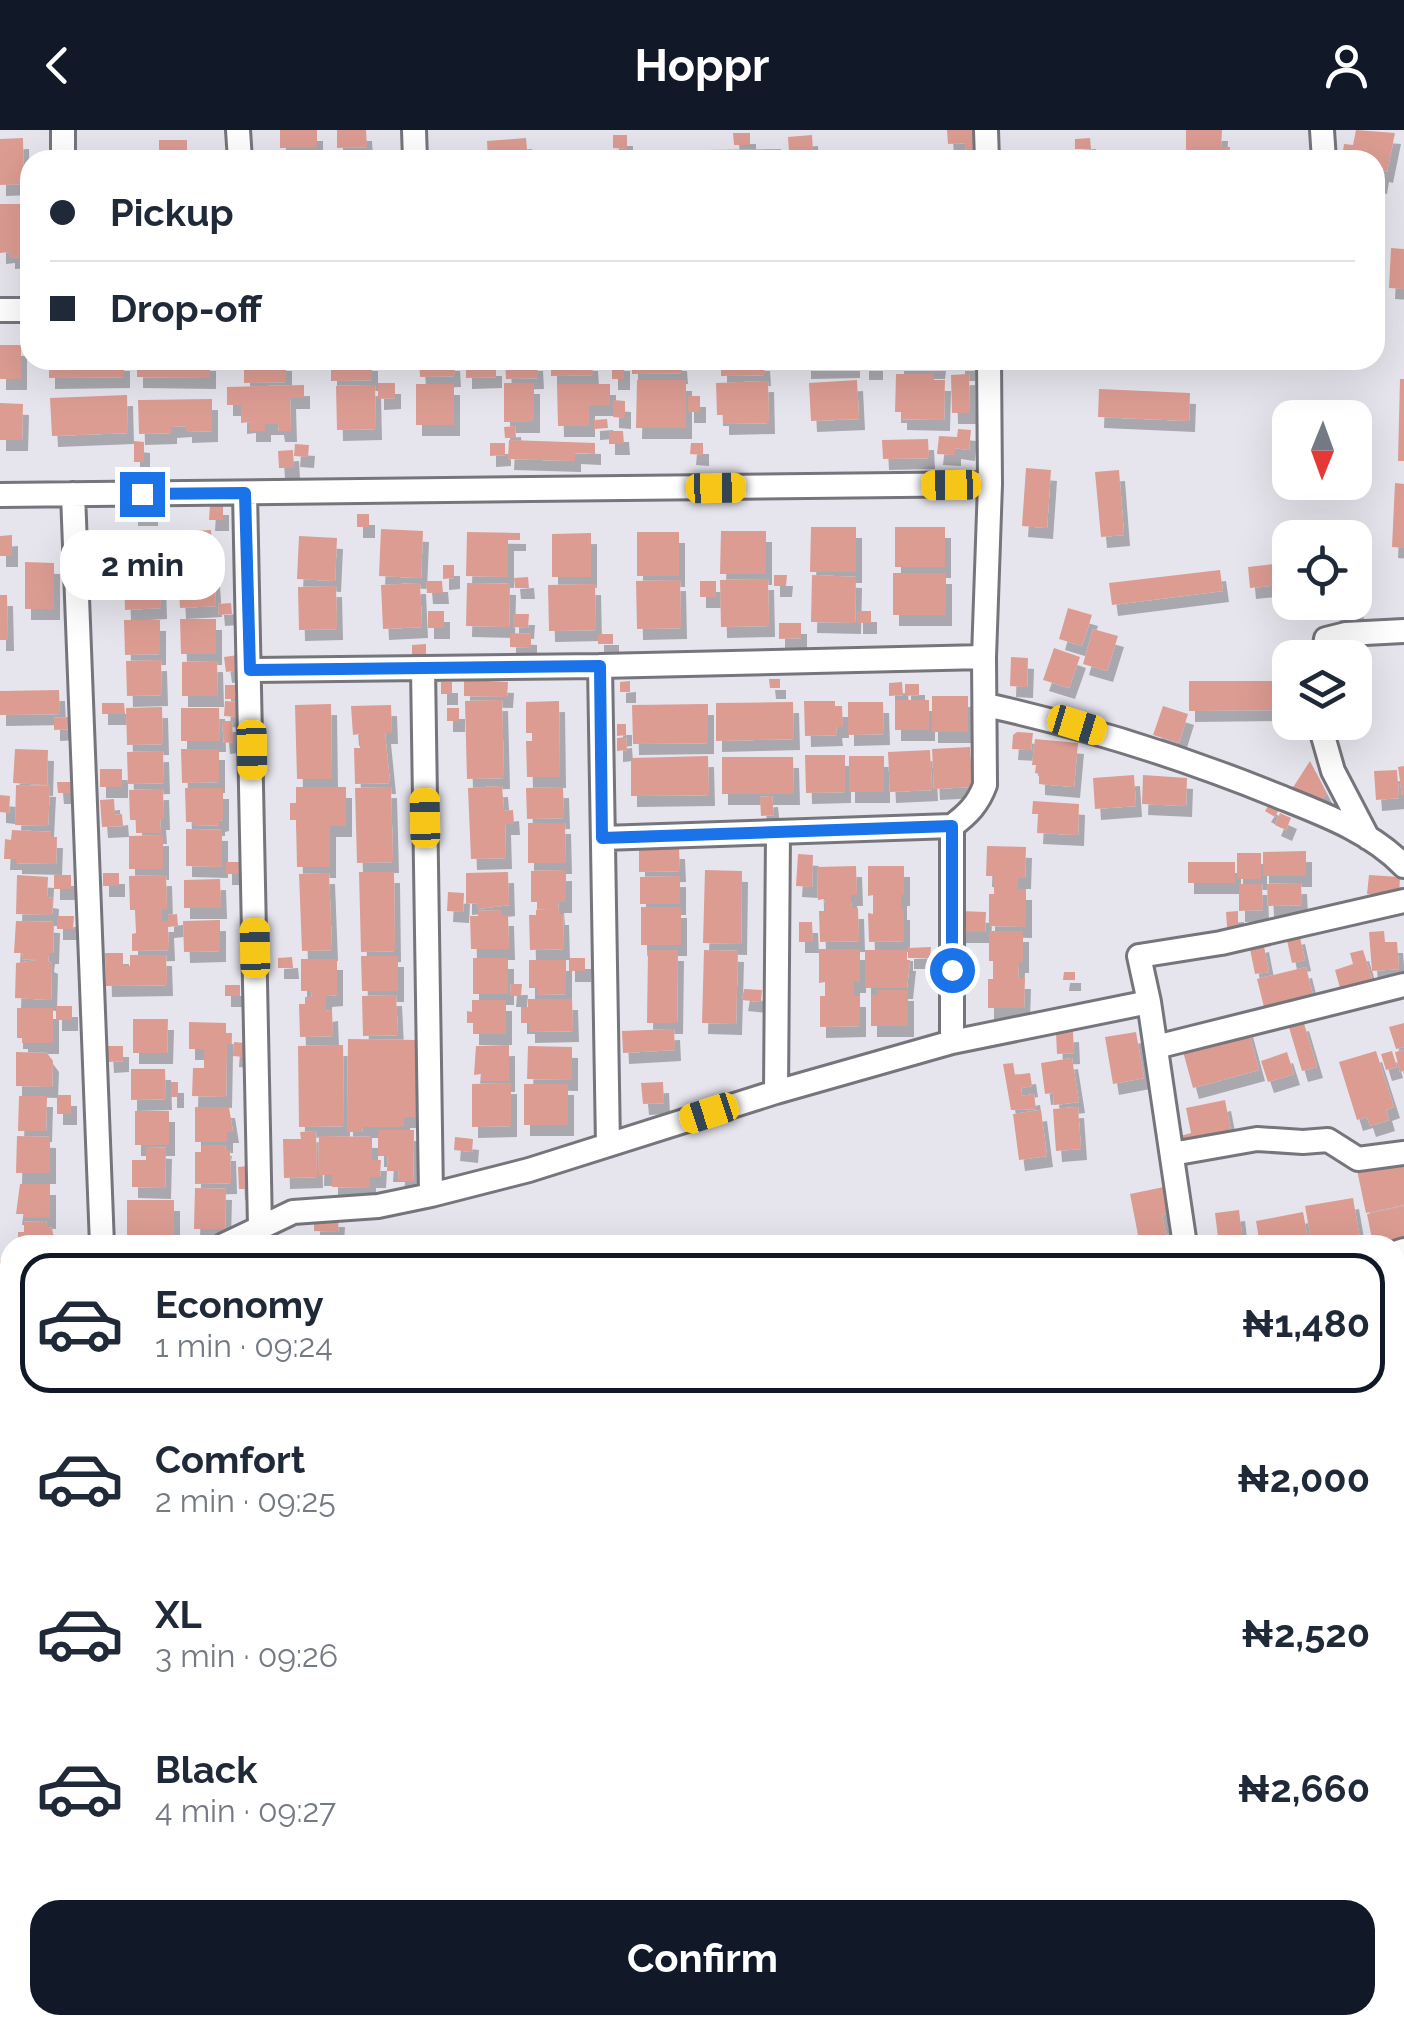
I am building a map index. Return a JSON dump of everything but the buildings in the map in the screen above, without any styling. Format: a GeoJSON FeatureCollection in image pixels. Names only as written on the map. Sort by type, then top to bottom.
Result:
{"type":"FeatureCollection","features":[{"type":"Feature","properties":{"kind":"street"},"geometry":{"type":"LineString","coordinates":[[602,838],[952,826],[980,800],[985,785],[989,370]]}},
{"type":"Feature","properties":{"kind":"street"},"geometry":{"type":"LineString","coordinates":[[0,496],[990,484]]}},
{"type":"Feature","properties":{"kind":"street"},"geometry":{"type":"LineString","coordinates":[[245,493],[260,1227]]}},
{"type":"Feature","properties":{"kind":"street"},"geometry":{"type":"LineString","coordinates":[[73,494],[102,1235]]}},
{"type":"Feature","properties":{"kind":"street"},"geometry":{"type":"LineString","coordinates":[[1326,640],[1346,634],[1404,631]]}},
{"type":"Feature","properties":{"kind":"street"},"geometry":{"type":"LineString","coordinates":[[250,670],[984,657]]}},
{"type":"Feature","properties":{"kind":"street"},"geometry":{"type":"LineString","coordinates":[[600,666],[608,1145]]}},
{"type":"Feature","properties":{"kind":"street"},"geometry":{"type":"LineString","coordinates":[[423,668],[431,1195]]}},
{"type":"Feature","properties":{"kind":"street"},"geometry":{"type":"LineString","coordinates":[[986,705],[1077,725],[1194,762],[1346,824],[1389,850],[1404,866]]}},
{"type":"Feature","properties":{"kind":"street"},"geometry":{"type":"LineString","coordinates":[[1324,740],[1333,771],[1368,838]]}},
{"type":"Feature","properties":{"kind":"street"},"geometry":{"type":"LineString","coordinates":[[952,826],[952,1042]]}},
{"type":"Feature","properties":{"kind":"street"},"geometry":{"type":"LineString","coordinates":[[776,1092],[778,833]]}},
{"type":"Feature","properties":{"kind":"street"},"geometry":{"type":"LineString","coordinates":[[1184,1235],[1140,956],[1222,943],[1404,902]]}},
{"type":"Feature","properties":{"kind":"street"},"geometry":{"type":"LineString","coordinates":[[1156,1047],[1404,985]]}},
{"type":"Feature","properties":{"kind":"street"},"geometry":{"type":"LineString","coordinates":[[244,1235],[293,1212],[378,1206],[431,1195],[952,1042],[1149,1002]]}},
{"type":"Feature","properties":{"kind":"street"},"geometry":{"type":"LineString","coordinates":[[1172,1154],[1257,1140],[1328,1140],[1358,1159],[1404,1154]]}},
{"type":"Feature","properties":{"kind":"route"},"geometry":{"type":"LineString","coordinates":[[142,494],[245,493],[250,670],[600,666],[602,838],[952,826],[952,970]]}}]}
